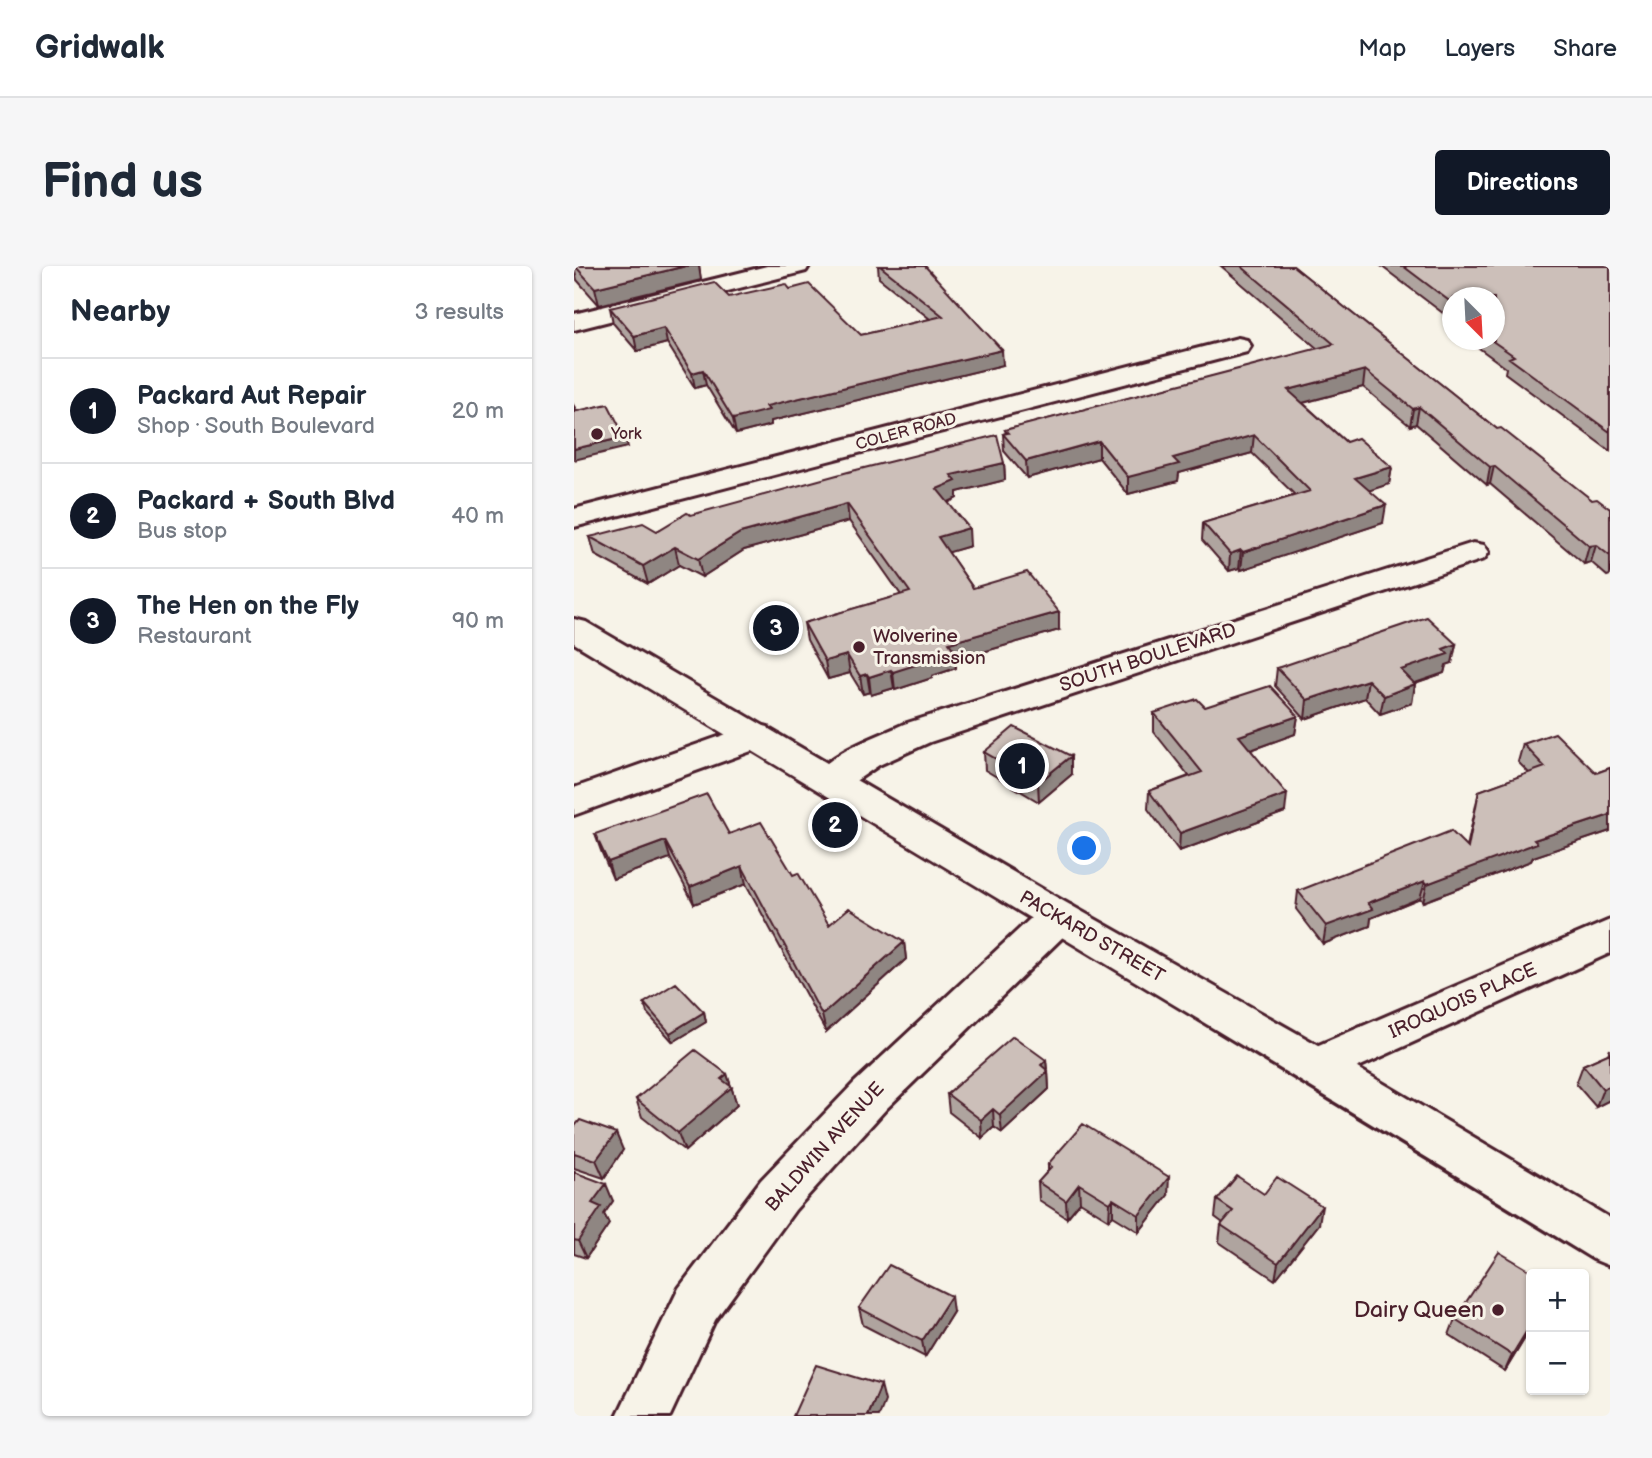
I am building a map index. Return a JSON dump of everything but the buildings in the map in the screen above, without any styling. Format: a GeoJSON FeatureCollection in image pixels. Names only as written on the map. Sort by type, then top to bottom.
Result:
{"type":"FeatureCollection","features":[{"type":"Feature","properties":{"kind":"street"},"geometry":{"type":"LineString","coordinates":[[574,322],[797,266]]}},
{"type":"Feature","properties":{"kind":"street","name":"COLER ROAD"},"geometry":{"type":"LineString","coordinates":[[574,517],[1238,346]]}},
{"type":"Feature","properties":{"kind":"street","name":"SOUTH BOULEVARD"},"geometry":{"type":"LineString","coordinates":[[831,780],[866,756],[917,733],[1473,552]]}},
{"type":"Feature","properties":{"kind":"street","name":"PACKARD STREET"},"geometry":{"type":"LineString","coordinates":[[574,629],[1058,917],[1316,1066],[1610,1244]]}},
{"type":"Feature","properties":{"kind":"street"},"geometry":{"type":"LineString","coordinates":[[574,802],[755,736]]}},
{"type":"Feature","properties":{"kind":"street","name":"BALDWIN AVENUE"},"geometry":{"type":"LineString","coordinates":[[643,1416],[697,1304],[778,1195],[870,1096],[1058,917]]}},
{"type":"Feature","properties":{"kind":"street","name":"IROQUOIS PLACE"},"geometry":{"type":"LineString","coordinates":[[1316,1066],[1610,936]]}},
{"type":"Feature","properties":{"kind":"place","name":"York"},"geometry":{"type":"Point","coordinates":[597,434]}},
{"type":"Feature","properties":{"kind":"place","name":"The Hen on the Fly"},"geometry":{"type":"Point","coordinates":[776,628]}},
{"type":"Feature","properties":{"kind":"place","name":"Wolverine Transmission"},"geometry":{"type":"Point","coordinates":[859,647]}},
{"type":"Feature","properties":{"kind":"place","name":"Packard Aut Repair"},"geometry":{"type":"Point","coordinates":[1022,766]}},
{"type":"Feature","properties":{"kind":"place","name":"Packard + South Blvd"},"geometry":{"type":"Point","coordinates":[835,825]}},
{"type":"Feature","properties":{"kind":"place","name":"Dairy Queen"},"geometry":{"type":"Point","coordinates":[1498,1310]}}]}
